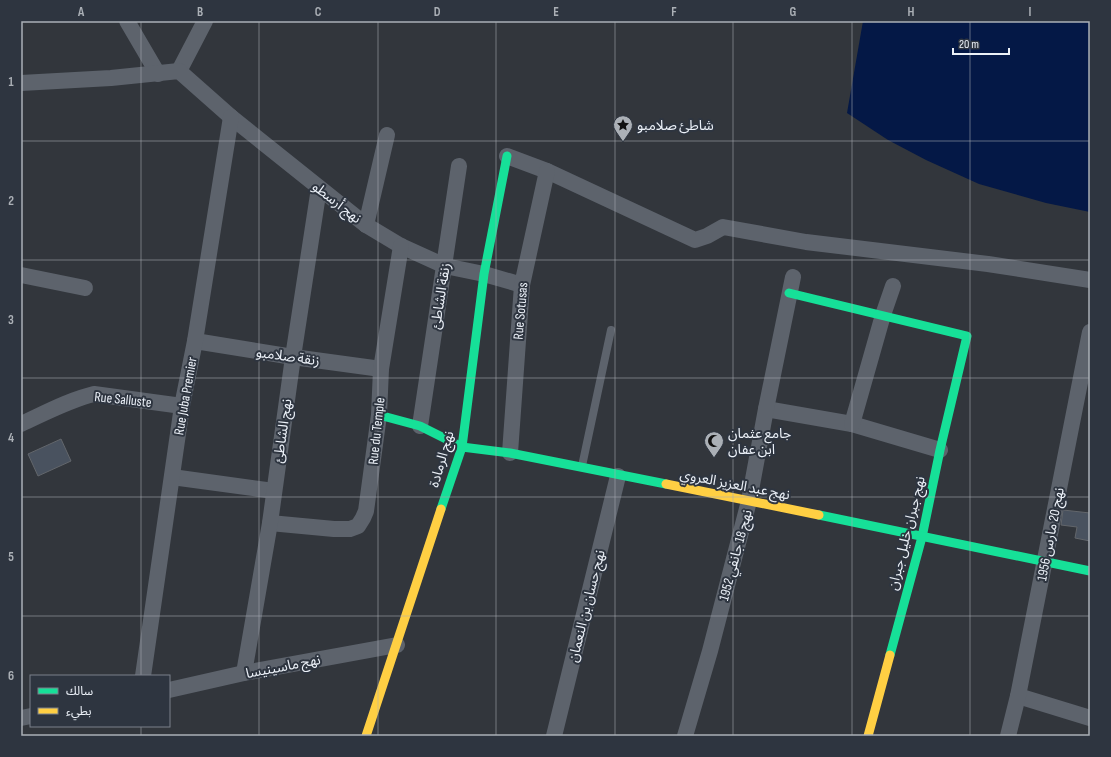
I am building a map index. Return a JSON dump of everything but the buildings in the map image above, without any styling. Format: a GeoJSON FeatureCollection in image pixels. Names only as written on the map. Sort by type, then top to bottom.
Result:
{"type":"FeatureCollection","features":[{"type":"Feature","properties":{"kind":"street"},"geometry":{"type":"LineString","coordinates":[[127,21],[158,74]]}},
{"type":"Feature","properties":{"kind":"street"},"geometry":{"type":"LineString","coordinates":[[21,83],[158,74],[179,71],[205,21]]}},
{"type":"Feature","properties":{"kind":"street","name":"نهج أرسطو"},"geometry":{"type":"LineString","coordinates":[[179,71],[230,117],[366,225],[401,246],[445,266],[484,274],[522,285]]}},
{"type":"Feature","properties":{"kind":"street","name":"Rue Juba Premier"},"geometry":{"type":"LineString","coordinates":[[143,675],[182,406],[195,341],[230,117]]}},
{"type":"Feature","properties":{"kind":"street"},"geometry":{"type":"LineString","coordinates":[[366,225],[387,135]]}},
{"type":"Feature","properties":{"kind":"street"},"geometry":{"type":"LineString","coordinates":[[507,156],[547,171],[694,240],[707,236],[723,227],[806,242],[980,263],[1090,280]]}},
{"type":"Feature","properties":{"kind":"street","name":"نهج الرمادة"},"geometry":{"type":"LineString","coordinates":[[366,736],[462,447],[484,274],[507,156]]}},
{"type":"Feature","properties":{"kind":"street","name":"زنقة الشاطئ"},"geometry":{"type":"LineString","coordinates":[[420,426],[459,166]]}},
{"type":"Feature","properties":{"kind":"street","name":"Rue Sotusas"},"geometry":{"type":"LineString","coordinates":[[510,453],[522,285],[547,171]]}},
{"type":"Feature","properties":{"kind":"street","name":"نهج الشاطئ"},"geometry":{"type":"LineString","coordinates":[[244,673],[270,523],[293,357],[319,188]]}},
{"type":"Feature","properties":{"kind":"street","name":"Rue du Temple"},"geometry":{"type":"LineString","coordinates":[[270,523],[350,529],[358,526],[364,518],[379,415],[381,369],[401,246]]}},
{"type":"Feature","properties":{"kind":"street"},"geometry":{"type":"LineString","coordinates":[[21,275],[85,288]]}},
{"type":"Feature","properties":{"kind":"street","name":"نهج 18 جانفي 1952"},"geometry":{"type":"LineString","coordinates":[[685,736],[710,651],[749,501],[793,277]]}},
{"type":"Feature","properties":{"kind":"street"},"geometry":{"type":"LineString","coordinates":[[852,424],[883,315],[893,286]]}},
{"type":"Feature","properties":{"kind":"street"},"geometry":{"type":"LineString","coordinates":[[789,293],[883,315]]}},
{"type":"Feature","properties":{"kind":"street","name":"نهج جبران خليل جبران"},"geometry":{"type":"LineString","coordinates":[[868,736],[922,537],[940,450],[967,336],[890,318],[883,315]]}},
{"type":"Feature","properties":{"kind":"street","name":"نهج 20 مارس 1956"},"geometry":{"type":"LineString","coordinates":[[1008,736],[1018,696],[1090,332]]}},
{"type":"Feature","properties":{"kind":"street","name":"زنقة صلامبو"},"geometry":{"type":"LineString","coordinates":[[195,341],[293,357],[381,369]]}},
{"type":"Feature","properties":{"kind":"street","name":"Rue Salluste"},"geometry":{"type":"LineString","coordinates":[[21,424],[83,396],[94,394],[182,406]]}},
{"type":"Feature","properties":{"kind":"street"},"geometry":{"type":"LineString","coordinates":[[766,409],[852,424],[940,450]]}},
{"type":"Feature","properties":{"kind":"street","name":"نهج عبد العزيز العروي"},"geometry":{"type":"LineString","coordinates":[[379,415],[420,426],[462,447],[510,453],[1090,571]]}},
{"type":"Feature","properties":{"kind":"street","name":"نهج حسان بن النعمان"},"geometry":{"type":"LineString","coordinates":[[554,736],[618,476]]}},
{"type":"Feature","properties":{"kind":"street"},"geometry":{"type":"LineString","coordinates":[[172,477],[274,491]]}},
{"type":"Feature","properties":{"kind":"street","name":"نهج ماسينيسا"},"geometry":{"type":"LineString","coordinates":[[170,690],[244,673],[397,645]]}},
{"type":"Feature","properties":{"kind":"street"},"geometry":{"type":"LineString","coordinates":[[1018,696],[1090,718]]}},
{"type":"Feature","properties":{"kind":"lane"},"geometry":{"type":"LineString","coordinates":[[582,468],[610,330]]}},
{"type":"Feature","properties":{"kind":"water"},"geometry":{"type":"Polygon","coordinates":[[[863,21],[1090,21],[1090,212],[1046,203],[979,184],[926,160],[888,140],[847,113],[863,21]]]}},
{"type":"Feature","properties":{"kind":"traffic: fast"},"geometry":{"type":"LineString","coordinates":[[441,509],[462,447],[484,274],[507,156]]}},
{"type":"Feature","properties":{"kind":"traffic: fast"},"geometry":{"type":"LineString","coordinates":[[789,293],[967,336],[940,450],[922,537],[890,655]]}},
{"type":"Feature","properties":{"kind":"traffic: fast"},"geometry":{"type":"LineString","coordinates":[[379,415],[420,426],[462,447],[510,453],[666,484]]}},
{"type":"Feature","properties":{"kind":"traffic: fast"},"geometry":{"type":"LineString","coordinates":[[819,515],[1090,571]]}},
{"type":"Feature","properties":{"kind":"traffic: slow"},"geometry":{"type":"LineString","coordinates":[[666,484],[819,515]]}},
{"type":"Feature","properties":{"kind":"traffic: slow"},"geometry":{"type":"LineString","coordinates":[[366,736],[441,509]]}},
{"type":"Feature","properties":{"kind":"traffic: slow"},"geometry":{"type":"LineString","coordinates":[[868,736],[890,655]]}},
{"type":"Feature","properties":{"kind":"place","name":"شاطئ صلامبو"},"geometry":{"type":"Point","coordinates":[623,142]}},
{"type":"Feature","properties":{"kind":"place","name":"جامع عثمان ابن عفان"},"geometry":{"type":"Point","coordinates":[714,458]}}]}
